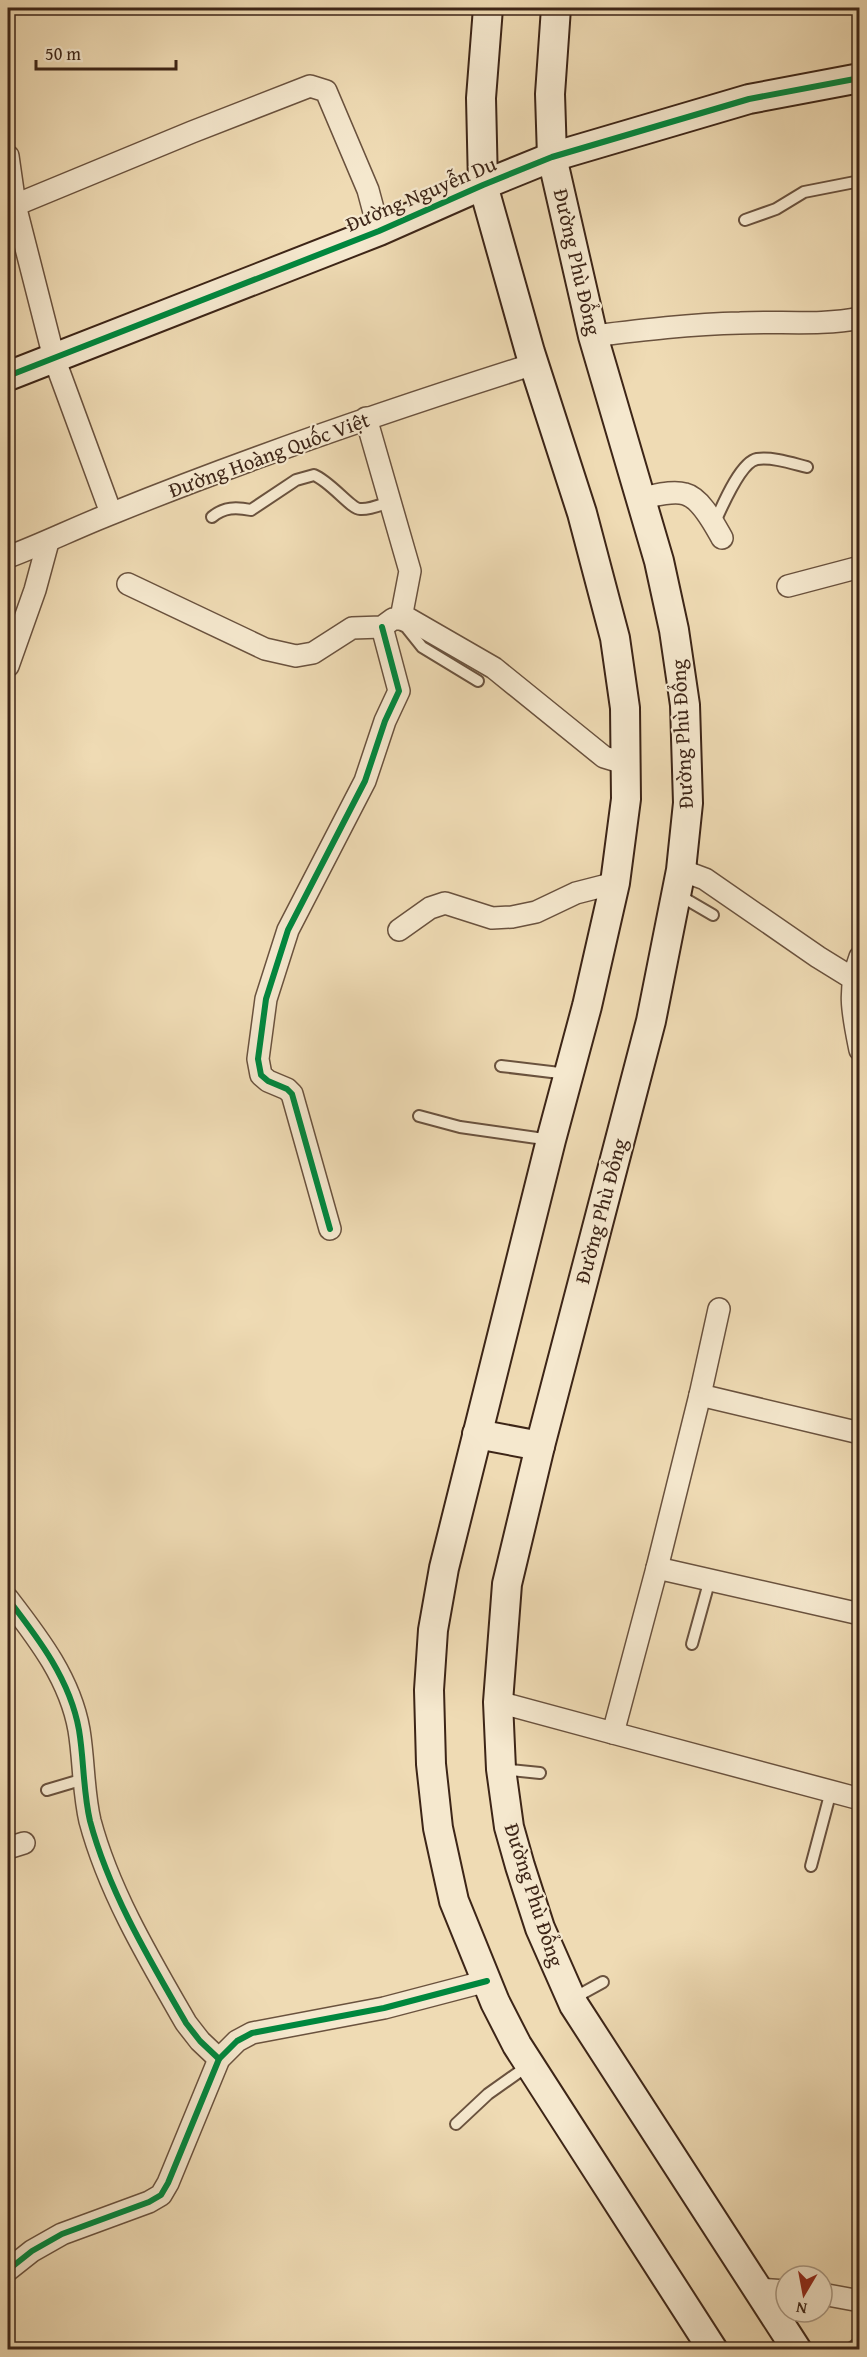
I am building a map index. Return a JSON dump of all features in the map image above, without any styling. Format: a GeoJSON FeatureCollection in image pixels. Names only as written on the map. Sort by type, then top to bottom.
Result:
{"type":"FeatureCollection","features":[{"type":"Feature","properties":{"kind":"main road"},"geometry":{"type":"LineString","coordinates":[[488,8],[482,98],[483,185],[534,364],[587,533],[615,638],[625,708],[627,764],[625,818],[615,883],[587,1006],[551,1140],[442,1579],[433,1630],[429,1690],[431,1764],[438,1828],[454,1901],[495,2002],[529,2064],[713,2349]]}},
{"type":"Feature","properties":{"kind":"main road","name":"Đường Phù Đổng"},"geometry":{"type":"LineString","coordinates":[[556,8],[550,94],[552,157],[594,336],[641,498],[674,630],[685,705],[687,803],[679,882],[651,1021],[540,1446],[507,1584],[498,1702],[501,1769],[509,1827],[520,1866],[540,1928],[571,1999],[797,2349]]}},
{"type":"Feature","properties":{"kind":"main road","name":"Đường Nguyễn Du"},"geometry":{"type":"LineString","coordinates":[[8,376],[379,231],[552,157],[749,99],[860,78]]}},
{"type":"Feature","properties":{"kind":"main road"},"geometry":{"type":"LineString","coordinates":[[477,1434],[540,1446]]}},
{"type":"Feature","properties":{"kind":"street"},"geometry":{"type":"LineString","coordinates":[[11,207],[310,86],[326,91],[368,190],[379,231]]}},
{"type":"Feature","properties":{"kind":"street"},"geometry":{"type":"LineString","coordinates":[[8,156],[11,207],[54,358],[111,513]]}},
{"type":"Feature","properties":{"kind":"street"},"geometry":{"type":"LineString","coordinates":[[594,336],[698,324],[790,321],[836,323],[860,318]]}},
{"type":"Feature","properties":{"kind":"street","name":"Đường Hoàng Quốc Việt"},"geometry":{"type":"LineString","coordinates":[[8,557],[48,542],[111,513],[366,418],[534,364]]}},
{"type":"Feature","properties":{"kind":"street"},"geometry":{"type":"LineString","coordinates":[[330,1229],[292,1094],[261,1075],[258,1059],[266,999],[288,930],[365,781],[385,721],[399,691],[392,621],[410,571],[366,418]]}},
{"type":"Feature","properties":{"kind":"street"},"geometry":{"type":"LineString","coordinates":[[641,498],[674,493],[686,494],[695,500],[718,531]]}},
{"type":"Feature","properties":{"kind":"street"},"geometry":{"type":"LineString","coordinates":[[8,666],[35,590],[48,542]]}},
{"type":"Feature","properties":{"kind":"street"},"geometry":{"type":"LineString","coordinates":[[788,586],[860,567]]}},
{"type":"Feature","properties":{"kind":"street"},"geometry":{"type":"LineString","coordinates":[[128,584],[266,649],[296,656],[313,653],[352,628],[409,619],[494,668],[604,757],[627,764]]}},
{"type":"Feature","properties":{"kind":"street"},"geometry":{"type":"LineString","coordinates":[[679,882],[705,879],[852,978]]}},
{"type":"Feature","properties":{"kind":"street"},"geometry":{"type":"LineString","coordinates":[[399,930],[430,908],[445,903],[492,918],[512,917],[536,912],[576,893],[615,883]]}},
{"type":"Feature","properties":{"kind":"street"},"geometry":{"type":"LineString","coordinates":[[860,957],[852,978],[851,997],[860,1050]]}},
{"type":"Feature","properties":{"kind":"street"},"geometry":{"type":"LineString","coordinates":[[613,1733],[657,1568],[719,1309]]}},
{"type":"Feature","properties":{"kind":"street"},"geometry":{"type":"LineString","coordinates":[[700,1395],[860,1433]]}},
{"type":"Feature","properties":{"kind":"street"},"geometry":{"type":"LineString","coordinates":[[657,1568],[860,1614]]}},
{"type":"Feature","properties":{"kind":"street"},"geometry":{"type":"LineString","coordinates":[[8,1599],[57,1668],[79,1729],[90,1820],[114,1887],[186,2023],[200,2041],[219,2059]]}},
{"type":"Feature","properties":{"kind":"street"},"geometry":{"type":"LineString","coordinates":[[498,1702],[860,1799]]}},
{"type":"Feature","properties":{"kind":"street"},"geometry":{"type":"LineString","coordinates":[[8,2270],[32,2251],[62,2234],[149,2202],[161,2194],[179,2160],[219,2059],[237,2041],[252,2033],[384,2008],[487,1982]]}},
{"type":"Feature","properties":{"kind":"street"},"geometry":{"type":"LineString","coordinates":[[758,2289],[774,2290]]}},
{"type":"Feature","properties":{"kind":"street"},"geometry":{"type":"LineString","coordinates":[[834,2296],[860,2301]]}},
{"type":"Feature","properties":{"kind":"lane"},"geometry":{"type":"LineString","coordinates":[[745,220],[776,210],[804,192],[860,181]]}},
{"type":"Feature","properties":{"kind":"lane"},"geometry":{"type":"LineString","coordinates":[[718,531],[738,476],[749,462],[756,459],[774,459],[807,467]]}},
{"type":"Feature","properties":{"kind":"lane"},"geometry":{"type":"LineString","coordinates":[[212,517],[220,510],[237,508],[251,510],[296,480],[314,475],[330,484],[351,506],[359,509],[389,502]]}},
{"type":"Feature","properties":{"kind":"lane"},"geometry":{"type":"LineString","coordinates":[[392,621],[406,627],[422,647],[478,681]]}},
{"type":"Feature","properties":{"kind":"lane"},"geometry":{"type":"LineString","coordinates":[[679,882],[713,915]]}},
{"type":"Feature","properties":{"kind":"lane"},"geometry":{"type":"LineString","coordinates":[[501,1066],[568,1074]]}},
{"type":"Feature","properties":{"kind":"lane"},"geometry":{"type":"LineString","coordinates":[[419,1116],[460,1128],[551,1140]]}},
{"type":"Feature","properties":{"kind":"lane"},"geometry":{"type":"LineString","coordinates":[[692,1644],[710,1579]]}},
{"type":"Feature","properties":{"kind":"lane"},"geometry":{"type":"LineString","coordinates":[[501,1769],[540,1773]]}},
{"type":"Feature","properties":{"kind":"lane"},"geometry":{"type":"LineString","coordinates":[[47,1790],[84,1779]]}},
{"type":"Feature","properties":{"kind":"lane"},"geometry":{"type":"LineString","coordinates":[[811,1866],[831,1791]]}},
{"type":"Feature","properties":{"kind":"lane"},"geometry":{"type":"LineString","coordinates":[[571,1999],[603,1982]]}},
{"type":"Feature","properties":{"kind":"lane"},"geometry":{"type":"LineString","coordinates":[[456,2124],[488,2094],[529,2064]]}},
{"type":"Feature","properties":{"kind":"lane"},"geometry":{"type":"LineString","coordinates":[[849,2349],[860,2342]]}},
{"type":"Feature","properties":{"kind":"cycle path"},"geometry":{"type":"LineString","coordinates":[[8,376],[379,231],[552,157],[749,99],[860,78]]}},
{"type":"Feature","properties":{"kind":"cycle path"},"geometry":{"type":"LineString","coordinates":[[330,1229],[292,1094],[261,1075],[258,1059],[266,999],[288,930],[365,781],[385,721],[399,691],[382,627]]}},
{"type":"Feature","properties":{"kind":"cycle path"},"geometry":{"type":"LineString","coordinates":[[8,1599],[51,1660],[75,1711],[90,1821],[119,1899],[144,1950],[186,2023],[200,2041],[219,2059]]}},
{"type":"Feature","properties":{"kind":"cycle path"},"geometry":{"type":"LineString","coordinates":[[8,2270],[32,2251],[62,2234],[149,2202],[161,2195],[219,2059],[237,2041],[252,2033],[384,2008],[487,1981]]}}]}
